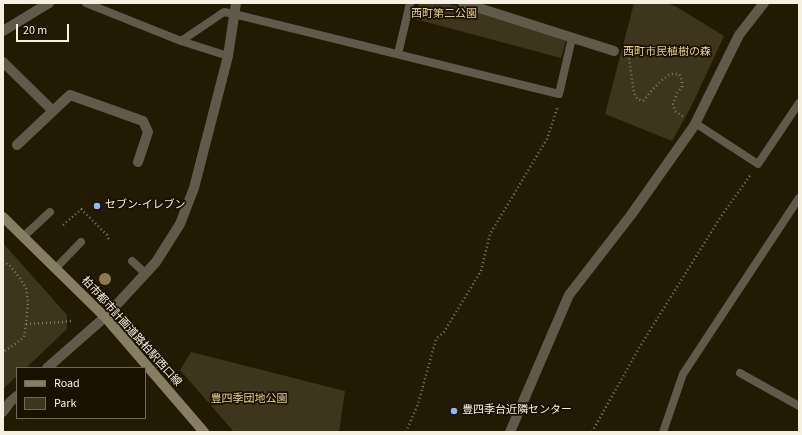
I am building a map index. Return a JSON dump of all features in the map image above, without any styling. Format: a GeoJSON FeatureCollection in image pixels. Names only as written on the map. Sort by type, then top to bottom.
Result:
{"type":"FeatureCollection","features":[{"type":"Feature","properties":{"kind":"street"},"geometry":{"type":"LineString","coordinates":[[3,31],[48,3]]}},
{"type":"Feature","properties":{"kind":"street"},"geometry":{"type":"LineString","coordinates":[[48,367],[104,317],[146,274],[156,262],[180,224],[194,188],[228,56],[236,3]]}},
{"type":"Feature","properties":{"kind":"street"},"geometry":{"type":"LineString","coordinates":[[463,3],[614,51]]}},
{"type":"Feature","properties":{"kind":"street"},"geometry":{"type":"LineString","coordinates":[[510,432],[569,294],[631,215],[696,123],[739,35],[764,3]]}},
{"type":"Feature","properties":{"kind":"street"},"geometry":{"type":"LineString","coordinates":[[3,62],[53,111]]}},
{"type":"Feature","properties":{"kind":"street"},"geometry":{"type":"LineString","coordinates":[[17,145],[70,95],[143,121],[148,132],[138,162]]}},
{"type":"Feature","properties":{"kind":"street","name":"柏市都市計画道路柏駅西口線"},"geometry":{"type":"LineString","coordinates":[[3,217],[104,317],[204,432]]}},
{"type":"Feature","properties":{"kind":"street"},"geometry":{"type":"LineString","coordinates":[[3,412],[10,402],[16,397]]}},
{"type":"Feature","properties":{"kind":"lane"},"geometry":{"type":"LineString","coordinates":[[86,3],[181,42],[228,56]]}},
{"type":"Feature","properties":{"kind":"lane"},"geometry":{"type":"LineString","coordinates":[[398,54],[410,3]]}},
{"type":"Feature","properties":{"kind":"lane"},"geometry":{"type":"LineString","coordinates":[[181,42],[224,12],[559,94],[572,38]]}},
{"type":"Feature","properties":{"kind":"lane"},"geometry":{"type":"LineString","coordinates":[[696,123],[758,164],[799,103]]}},
{"type":"Feature","properties":{"kind":"lane"},"geometry":{"type":"LineString","coordinates":[[663,432],[683,374],[799,198]]}},
{"type":"Feature","properties":{"kind":"lane"},"geometry":{"type":"LineString","coordinates":[[23,237],[50,212]]}},
{"type":"Feature","properties":{"kind":"lane"},"geometry":{"type":"LineString","coordinates":[[55,269],[81,242]]}},
{"type":"Feature","properties":{"kind":"lane"},"geometry":{"type":"LineString","coordinates":[[132,261],[146,274]]}},
{"type":"Feature","properties":{"kind":"lane"},"geometry":{"type":"LineString","coordinates":[[740,372],[799,406]]}},
{"type":"Feature","properties":{"kind":"path"},"geometry":{"type":"LineString","coordinates":[[614,51],[629,59],[634,93],[637,99],[643,101],[657,85],[670,74],[679,74],[682,80],[682,87],[673,104]]}},
{"type":"Feature","properties":{"kind":"path"},"geometry":{"type":"LineString","coordinates":[[406,432],[418,404],[436,339],[444,332],[481,271],[490,234],[547,139],[560,102],[559,94]]}},
{"type":"Feature","properties":{"kind":"path"},"geometry":{"type":"LineString","coordinates":[[592,432],[639,348],[720,218],[758,164]]}},
{"type":"Feature","properties":{"kind":"path"},"geometry":{"type":"LineString","coordinates":[[63,225],[82,208],[107,235],[109,240]]}},
{"type":"Feature","properties":{"kind":"path"},"geometry":{"type":"LineString","coordinates":[[3,261],[10,266],[26,288],[28,302],[24,337],[3,352]]}},
{"type":"Feature","properties":{"kind":"path"},"geometry":{"type":"LineString","coordinates":[[26,324],[71,321]]}},
{"type":"Feature","properties":{"kind":"green space","name":"西町第二公園"},"geometry":{"type":"Polygon","coordinates":[[[419,3],[446,3],[566,41],[561,58],[415,19],[419,3]]]}},
{"type":"Feature","properties":{"kind":"green space","name":"西町市民植樹の森"},"geometry":{"type":"Polygon","coordinates":[[[634,3],[666,3],[675,6],[724,36],[691,107],[672,141],[605,114],[634,3]]]}},
{"type":"Feature","properties":{"kind":"green space"},"geometry":{"type":"Polygon","coordinates":[[[3,243],[67,315],[67,329],[27,367],[16,367],[16,377],[3,389],[3,243]]]}},
{"type":"Feature","properties":{"kind":"green space","name":"豊四季団地公園"},"geometry":{"type":"Polygon","coordinates":[[[191,352],[345,391],[339,432],[234,432],[180,370],[191,352]]]}},
{"type":"Feature","properties":{"kind":"place","name":"セブン-イレブン"},"geometry":{"type":"Point","coordinates":[97,206]}},
{"type":"Feature","properties":{"kind":"place","name":"豊四季台近隣センター"},"geometry":{"type":"Point","coordinates":[454,411]}}]}
